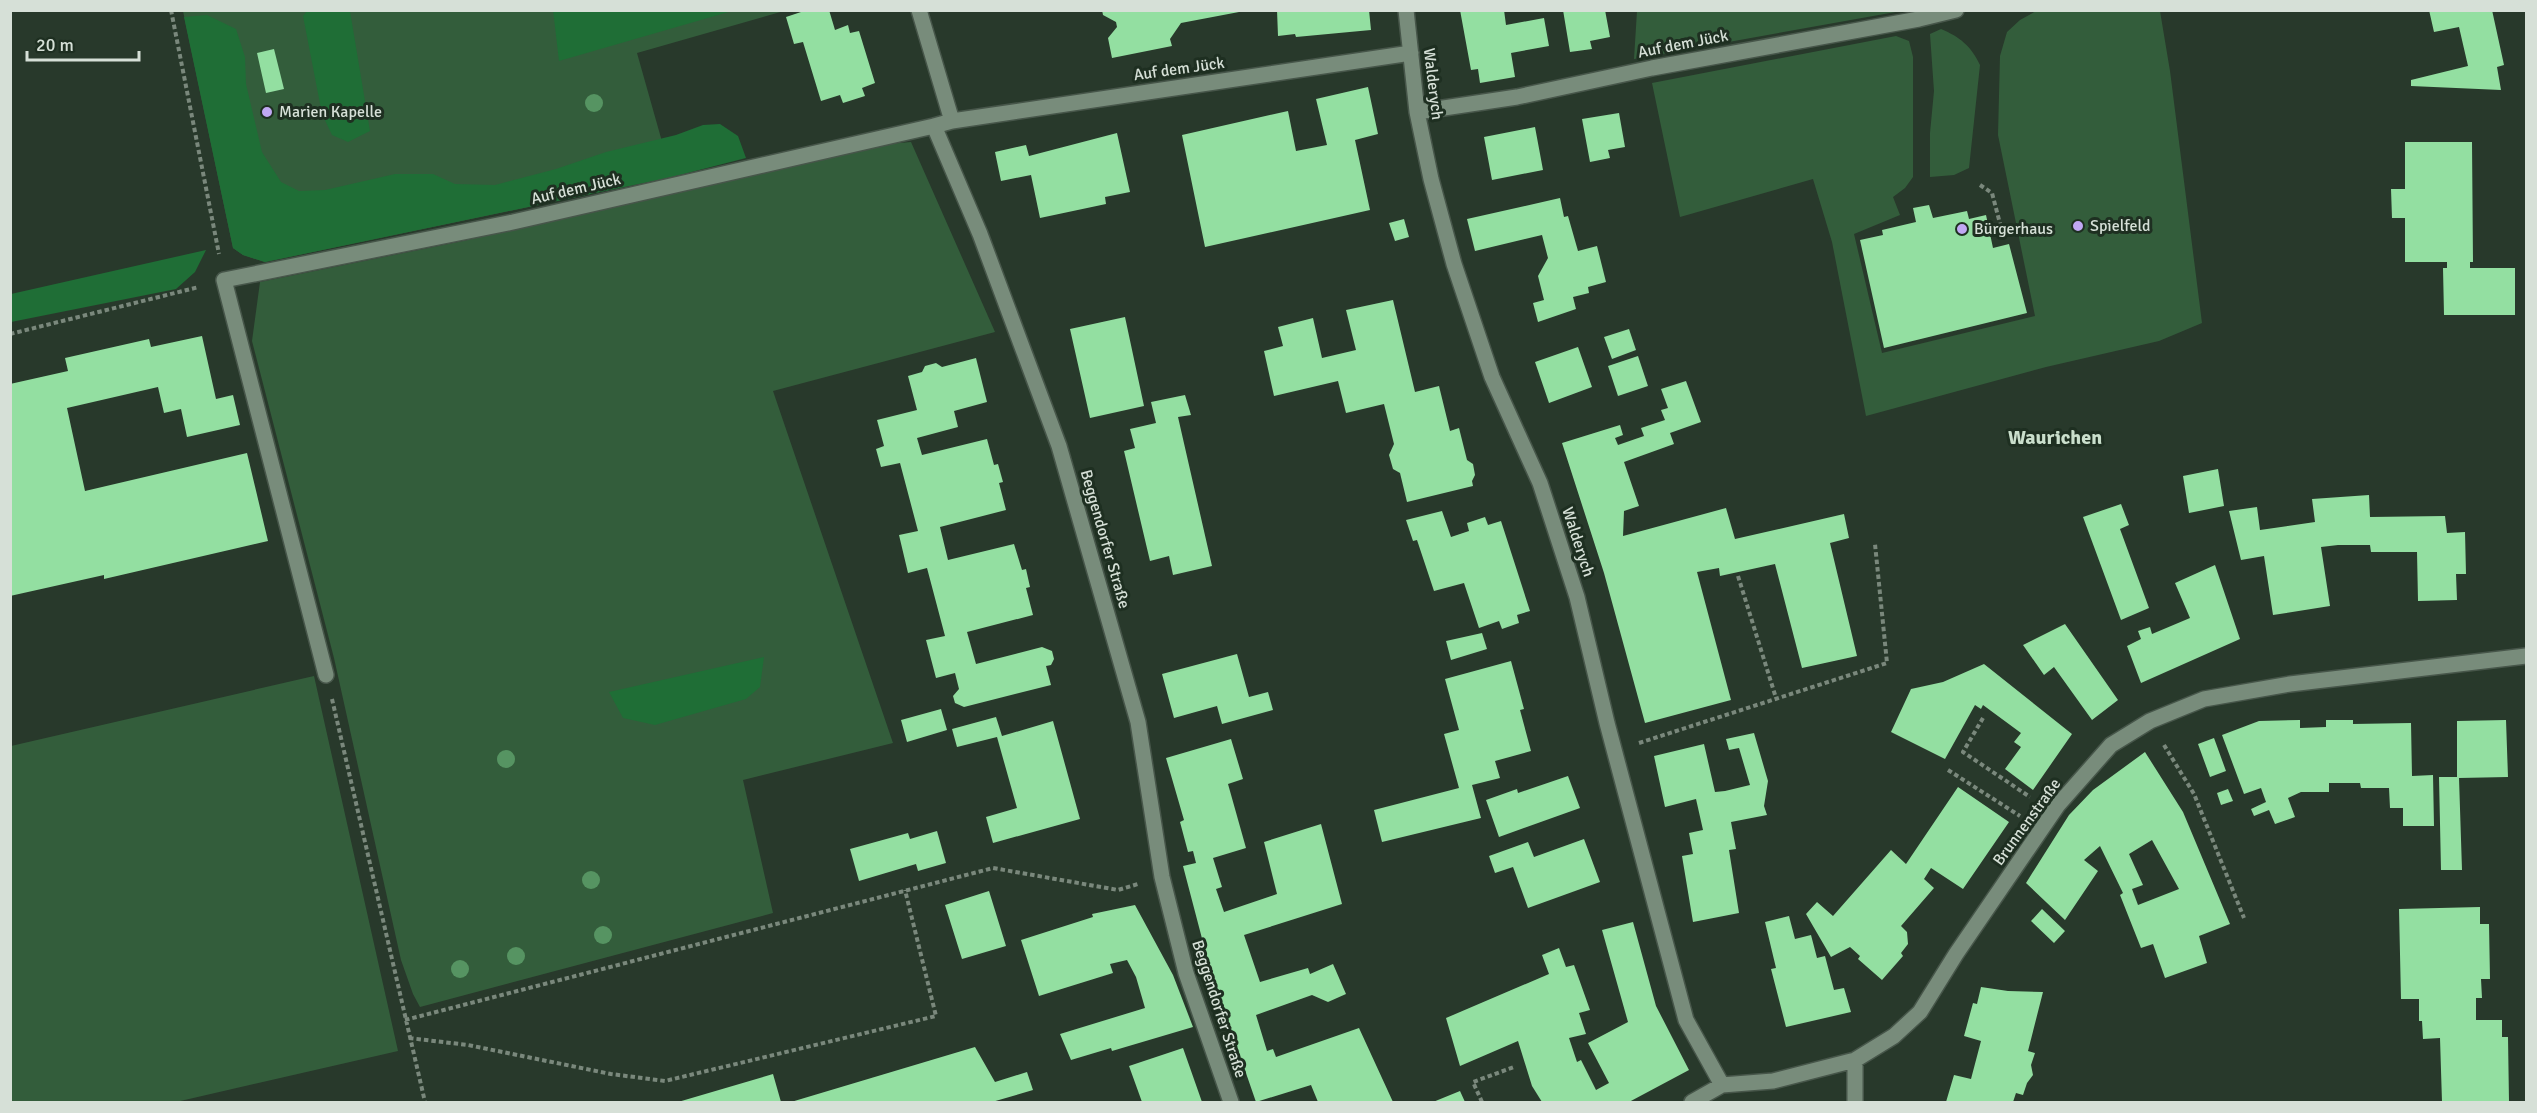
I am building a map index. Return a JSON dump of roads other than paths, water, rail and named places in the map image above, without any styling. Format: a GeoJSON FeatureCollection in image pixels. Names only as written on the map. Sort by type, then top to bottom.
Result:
{"type":"FeatureCollection","features":[{"type":"Feature","properties":{"kind":"street"},"geometry":{"type":"LineString","coordinates":[[919,10],[952,121],[934,126]]}},
{"type":"Feature","properties":{"kind":"street","name":"Walderych"},"geometry":{"type":"LineString","coordinates":[[1406,10],[1417,112],[1431,179],[1454,264],[1492,377],[1540,483],[1577,597],[1686,1020],[1722,1085]]}},
{"type":"Feature","properties":{"kind":"street","name":"Auf dem Jück"},"geometry":{"type":"LineString","coordinates":[[1417,112],[1517,97],[1652,68],[1919,20],[1956,10]]}},
{"type":"Feature","properties":{"kind":"street","name":"Auf dem Jück"},"geometry":{"type":"LineString","coordinates":[[952,121],[1411,53]]}},
{"type":"Feature","properties":{"kind":"street","name":"Auf dem Jück"},"geometry":{"type":"LineString","coordinates":[[326,675],[224,280],[513,222],[934,126]]}},
{"type":"Feature","properties":{"kind":"street","name":"Beggendorfer Straße"},"geometry":{"type":"LineString","coordinates":[[934,126],[980,234],[1059,446],[1138,722],[1162,878],[1186,974],[1231,1102]]}},
{"type":"Feature","properties":{"kind":"street","name":"Brunnenstraße"},"geometry":{"type":"LineString","coordinates":[[1692,1102],[1722,1085],[1773,1081],[1855,1060],[1893,1036],[1920,1012],[1956,954],[2053,813],[2111,746],[2150,722],[2204,699],[2290,684],[2526,656]]}},
{"type":"Feature","properties":{"kind":"street"},"geometry":{"type":"LineString","coordinates":[[1855,1060],[1855,1102]]}},
{"type":"Feature","properties":{"kind":"place","name":"Marien Kapelle"},"geometry":{"type":"Point","coordinates":[267,112]}},
{"type":"Feature","properties":{"kind":"place","name":"Spielfeld"},"geometry":{"type":"Point","coordinates":[2078,226]}},
{"type":"Feature","properties":{"kind":"place","name":"Bürgerhaus"},"geometry":{"type":"Point","coordinates":[1962,229]}},
{"type":"Feature","properties":{"kind":"district","name":"Waurichen"},"geometry":{"type":"Point","coordinates":[2055,437]}}]}
